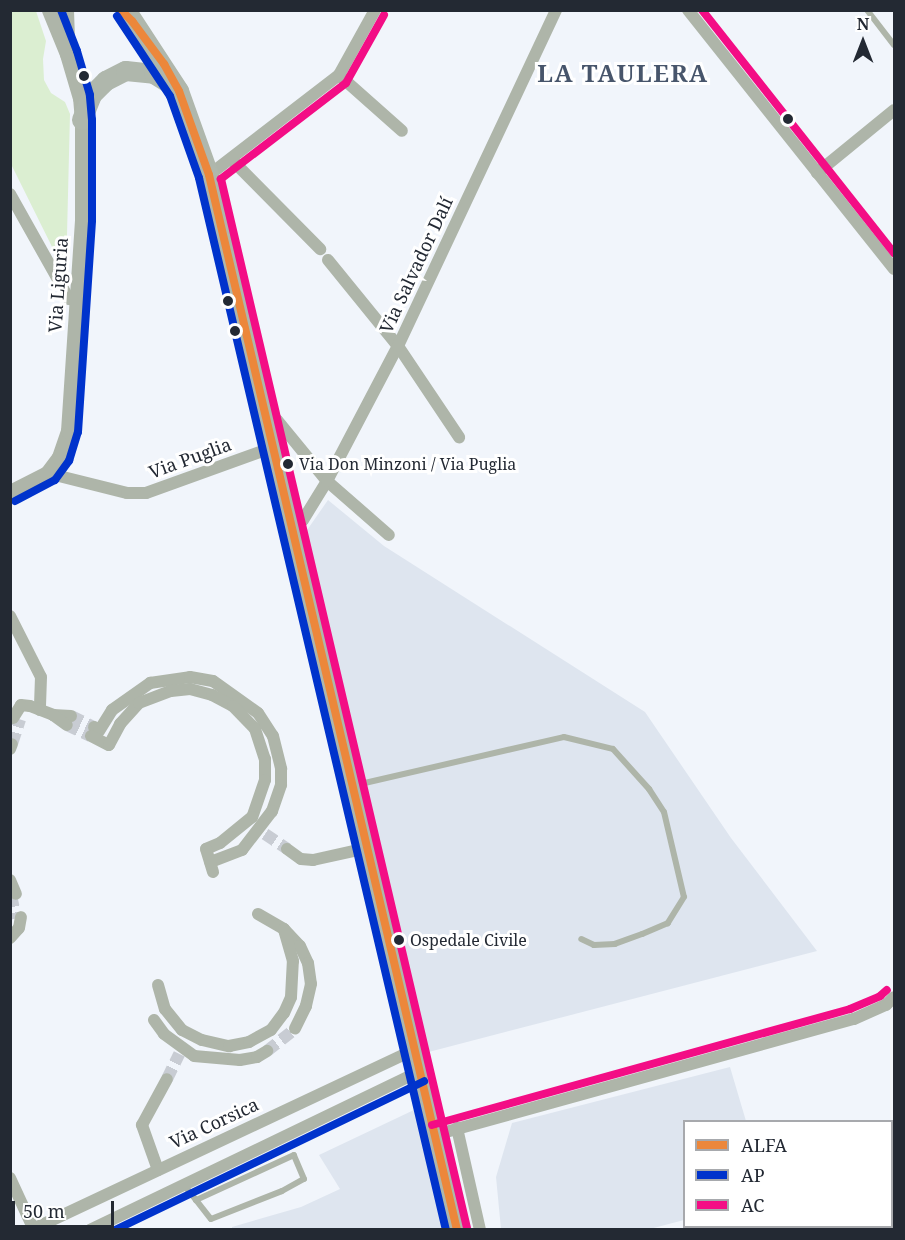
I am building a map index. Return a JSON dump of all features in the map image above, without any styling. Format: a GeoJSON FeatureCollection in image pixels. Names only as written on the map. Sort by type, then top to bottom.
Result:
{"type":"FeatureCollection","features":[{"type":"Feature","properties":{"kind":"main road"},"geometry":{"type":"LineString","coordinates":[[126,14],[180,91],[209,175],[269,422],[413,1050],[457,1230]]}},
{"type":"Feature","properties":{"kind":"main road"},"geometry":{"type":"LineString","coordinates":[[82,120],[92,95],[106,81],[126,71],[154,74],[180,91]]}},
{"type":"Feature","properties":{"kind":"street","name":"Via Liguria"},"geometry":{"type":"LineString","coordinates":[[47,473],[59,457],[68,431],[82,219],[80,98],[67,54],[49,10]]}},
{"type":"Feature","properties":{"kind":"street","name":"Via Liguria"},"geometry":{"type":"LineString","coordinates":[[66,10],[67,54]]}},
{"type":"Feature","properties":{"kind":"street"},"geometry":{"type":"LineString","coordinates":[[209,175],[339,75],[375,10]]}},
{"type":"Feature","properties":{"kind":"street","name":"Via Salvador Dalí"},"geometry":{"type":"LineString","coordinates":[[292,523],[303,520],[327,482],[398,346],[556,10]]}},
{"type":"Feature","properties":{"kind":"street"},"geometry":{"type":"LineString","coordinates":[[688,10],[894,269]]}},
{"type":"Feature","properties":{"kind":"street"},"geometry":{"type":"LineString","coordinates":[[339,75],[402,131]]}},
{"type":"Feature","properties":{"kind":"street"},"geometry":{"type":"LineString","coordinates":[[817,172],[894,110]]}},
{"type":"Feature","properties":{"kind":"street"},"geometry":{"type":"LineString","coordinates":[[231,159],[320,249]]}},
{"type":"Feature","properties":{"kind":"street"},"geometry":{"type":"LineString","coordinates":[[10,194],[69,298],[77,300]]}},
{"type":"Feature","properties":{"kind":"street"},"geometry":{"type":"LineString","coordinates":[[328,260],[398,346],[459,437]]}},
{"type":"Feature","properties":{"kind":"street"},"geometry":{"type":"LineString","coordinates":[[269,422],[277,420],[327,482],[389,535]]}},
{"type":"Feature","properties":{"kind":"street","name":"Via Puglia"},"geometry":{"type":"LineString","coordinates":[[47,473],[127,493],[146,493],[274,447]]}},
{"type":"Feature","properties":{"kind":"street"},"geometry":{"type":"LineString","coordinates":[[10,492],[47,473]]}},
{"type":"Feature","properties":{"kind":"street"},"geometry":{"type":"LineString","coordinates":[[10,616],[41,677],[40,710]]}},
{"type":"Feature","properties":{"kind":"street"},"geometry":{"type":"LineString","coordinates":[[190,677],[213,681],[258,713],[273,736],[281,769],[280,785],[262,832],[242,850],[212,867],[206,849],[220,843],[248,821],[265,780],[265,759],[255,729],[233,706],[212,695],[190,689],[171,691],[139,703],[120,724],[109,745],[92,732],[99,731],[112,710],[150,683],[190,677]]}},
{"type":"Feature","properties":{"kind":"street"},"geometry":{"type":"LineString","coordinates":[[17,718],[21,705],[69,721]]}},
{"type":"Feature","properties":{"kind":"street"},"geometry":{"type":"LineString","coordinates":[[248,821],[262,832]]}},
{"type":"Feature","properties":{"kind":"street"},"geometry":{"type":"LineString","coordinates":[[287,849],[301,859],[313,860],[367,848]]}},
{"type":"Feature","properties":{"kind":"street"},"geometry":{"type":"LineString","coordinates":[[10,880],[13,893]]}},
{"type":"Feature","properties":{"kind":"street"},"geometry":{"type":"LineString","coordinates":[[258,914],[284,929],[300,946],[308,963],[311,984],[306,1006],[295,1029]]}},
{"type":"Feature","properties":{"kind":"street"},"geometry":{"type":"LineString","coordinates":[[10,938],[19,921]]}},
{"type":"Feature","properties":{"kind":"street"},"geometry":{"type":"LineString","coordinates":[[158,985],[165,1009],[182,1030],[202,1040],[229,1046],[249,1042],[271,1030],[284,1013],[291,997],[293,962],[284,929]]}},
{"type":"Feature","properties":{"kind":"street"},"geometry":{"type":"LineString","coordinates":[[435,1135],[854,1019],[886,1005],[894,997]]}},
{"type":"Feature","properties":{"kind":"street"},"geometry":{"type":"LineString","coordinates":[[154,1020],[180,1052],[194,1056],[216,1060],[240,1060],[267,1051]]}},
{"type":"Feature","properties":{"kind":"street"},"geometry":{"type":"LineString","coordinates":[[180,1052],[191,1034]]}},
{"type":"Feature","properties":{"kind":"street","name":"Via Corsica"},"geometry":{"type":"LineString","coordinates":[[33,1229],[413,1050]]}},
{"type":"Feature","properties":{"kind":"street"},"geometry":{"type":"LineString","coordinates":[[90,1230],[419,1072]]}},
{"type":"Feature","properties":{"kind":"street"},"geometry":{"type":"LineString","coordinates":[[158,1170],[142,1125],[167,1079]]}},
{"type":"Feature","properties":{"kind":"street"},"geometry":{"type":"LineString","coordinates":[[457,1128],[480,1230]]}},
{"type":"Feature","properties":{"kind":"street"},"geometry":{"type":"LineString","coordinates":[[10,1178],[33,1229]]}},
{"type":"Feature","properties":{"kind":"lane"},"geometry":{"type":"LineString","coordinates":[[867,10],[894,45]]}},
{"type":"Feature","properties":{"kind":"lane"},"geometry":{"type":"LineString","coordinates":[[352,786],[564,737],[613,749],[649,789],[664,812],[684,897],[668,923],[642,934],[615,944],[594,945],[581,939]]}},
{"type":"Feature","properties":{"kind":"lane"},"geometry":{"type":"LineString","coordinates":[[184,1185],[211,1219],[304,1179],[294,1155],[196,1200]]}},
{"type":"Feature","properties":{"kind":"shaded area","name":"Ospedale Civile"},"geometry":{"type":"Polygon","coordinates":[[[328,500],[384,546],[645,712],[731,838],[817,951],[421,1054],[305,533],[328,500]]]}},
{"type":"Feature","properties":{"kind":"shaded area"},"geometry":{"type":"Polygon","coordinates":[[[730,1067],[746,1120],[683,1120],[683,1220],[646,1230],[501,1229],[496,1177],[512,1123],[730,1067]]]}},
{"type":"Feature","properties":{"kind":"shaded area"},"geometry":{"type":"Polygon","coordinates":[[[416,1109],[444,1229],[232,1229],[232,1227],[301,1207],[340,1189],[319,1155],[416,1109]]]}},
{"type":"Feature","properties":{"kind":"green space"},"geometry":{"type":"Polygon","coordinates":[[[11,10],[36,11],[46,41],[43,59],[44,80],[51,93],[65,102],[70,114],[66,275],[11,164],[11,10]]]}},
{"type":"Feature","properties":{"kind":"tunnel"},"geometry":{"type":"LineString","coordinates":[[71,716],[94,727]]}},
{"type":"Feature","properties":{"kind":"tunnel"},"geometry":{"type":"LineString","coordinates":[[12,744],[20,719]]}},
{"type":"Feature","properties":{"kind":"tunnel"},"geometry":{"type":"LineString","coordinates":[[67,725],[91,736]]}},
{"type":"Feature","properties":{"kind":"tunnel"},"geometry":{"type":"LineString","coordinates":[[265,834],[287,849]]}},
{"type":"Feature","properties":{"kind":"tunnel"},"geometry":{"type":"LineString","coordinates":[[11,895],[16,918]]}},
{"type":"Feature","properties":{"kind":"tunnel"},"geometry":{"type":"LineString","coordinates":[[267,1051],[295,1029]]}},
{"type":"Feature","properties":{"kind":"tunnel"},"geometry":{"type":"LineString","coordinates":[[167,1079],[179,1054]]}},
{"type":"Feature","properties":{"kind":"transit line","name":"AP"},"geometry":{"type":"LineString","coordinates":[[15,501],[55,480],[69,461],[78,432],[92,220],[92,120],[90,95],[77,51],[61,10]]}},
{"type":"Feature","properties":{"kind":"transit line","name":"ALFA"},"geometry":{"type":"LineString","coordinates":[[121,10],[164,64],[179,91],[209,175],[457,1230]]}},
{"type":"Feature","properties":{"kind":"transit line","name":"AC"},"geometry":{"type":"LineString","coordinates":[[702,10],[894,253]]}},
{"type":"Feature","properties":{"kind":"transit line","name":"AC"},"geometry":{"type":"LineString","coordinates":[[384,15],[346,83],[221,179],[467,1228]]}},
{"type":"Feature","properties":{"kind":"transit line","name":"AP"},"geometry":{"type":"LineString","coordinates":[[117,16],[170,96],[199,178],[446,1230]]}},
{"type":"Feature","properties":{"kind":"transit line","name":"AC"},"geometry":{"type":"LineString","coordinates":[[432,1125],[850,1009],[880,996],[887,990]]}},
{"type":"Feature","properties":{"kind":"transit line","name":"AP"},"geometry":{"type":"LineString","coordinates":[[115,1230],[424,1081]]}},
{"type":"Feature","properties":{"kind":"place","name":"Via Don Minzoni / Via Puglia"},"geometry":{"type":"Point","coordinates":[288,464]}},
{"type":"Feature","properties":{"kind":"place","name":"Ospedale Civile"},"geometry":{"type":"Point","coordinates":[399,940]}},
{"type":"Feature","properties":{"kind":"district","name":"LA TAULERA"},"geometry":{"type":"Point","coordinates":[623,73]}}]}
